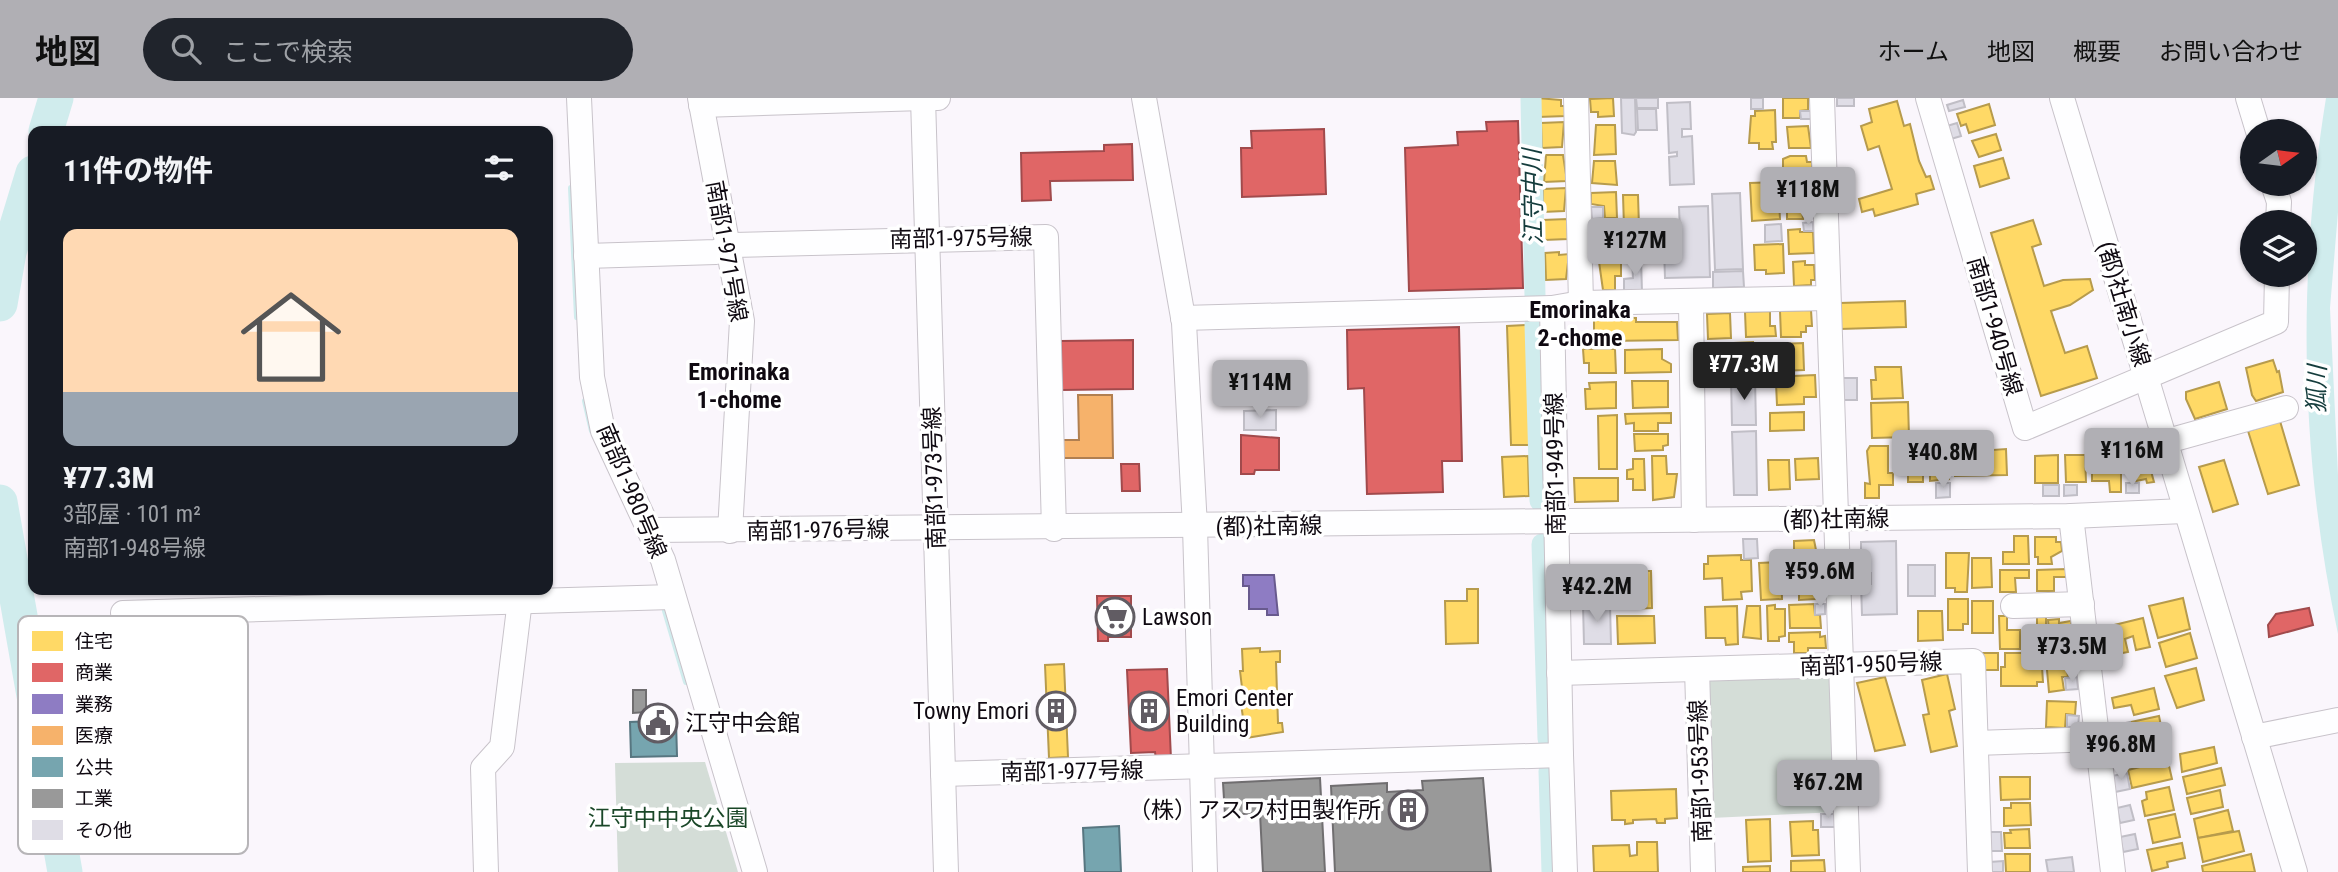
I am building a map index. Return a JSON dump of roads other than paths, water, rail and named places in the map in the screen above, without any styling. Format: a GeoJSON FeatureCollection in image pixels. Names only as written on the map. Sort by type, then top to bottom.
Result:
{"type":"FeatureCollection","features":[{"type":"Feature","properties":{"kind":"street","name":"南部1-980号線"},"geometry":{"type":"LineString","coordinates":[[579,98],[592,377],[603,431],[663,560],[755,872]]}},
{"type":"Feature","properties":{"kind":"street","name":"南部1-973号線"},"geometry":{"type":"LineString","coordinates":[[923,98],[946,872]]}},
{"type":"Feature","properties":{"kind":"street"},"geometry":{"type":"LineString","coordinates":[[701,102],[938,98]]}},
{"type":"Feature","properties":{"kind":"street"},"geometry":{"type":"LineString","coordinates":[[1144,98],[1183,318],[1195,527],[1205,872]]}},
{"type":"Feature","properties":{"kind":"street"},"geometry":{"type":"LineString","coordinates":[[1576,98],[1581,303]]}},
{"type":"Feature","properties":{"kind":"street"},"geometry":{"type":"LineString","coordinates":[[1822,98],[1848,872]]}},
{"type":"Feature","properties":{"kind":"street","name":"南部1-940号線"},"geometry":{"type":"LineString","coordinates":[[1928,98],[2025,428],[2146,378]]}},
{"type":"Feature","properties":{"kind":"street","name":"(都)社南小線"},"geometry":{"type":"LineString","coordinates":[[2062,98],[2184,511]]}},
{"type":"Feature","properties":{"kind":"street"},"geometry":{"type":"LineString","coordinates":[[2248,98],[2254,119]]}},
{"type":"Feature","properties":{"kind":"street","name":"南部1-971号線"},"geometry":{"type":"LineString","coordinates":[[701,102],[726,248],[742,321],[730,531]]}},
{"type":"Feature","properties":{"kind":"street","name":"南部1-975号線"},"geometry":{"type":"LineString","coordinates":[[586,256],[716,252],[734,245],[1046,237],[1054,529]]}},
{"type":"Feature","properties":{"kind":"street"},"geometry":{"type":"LineString","coordinates":[[2146,378],[2276,322],[2277,287]]}},
{"type":"Feature","properties":{"kind":"street"},"geometry":{"type":"LineString","coordinates":[[1183,318],[1552,308],[1581,303],[1828,298]]}},
{"type":"Feature","properties":{"kind":"street"},"geometry":{"type":"LineString","coordinates":[[1691,302],[1694,520]]}},
{"type":"Feature","properties":{"kind":"street","name":"南部1-949号線"},"geometry":{"type":"LineString","coordinates":[[1552,308],[1565,872]]}},
{"type":"Feature","properties":{"kind":"street"},"geometry":{"type":"LineString","coordinates":[[2165,442],[2286,408]]}},
{"type":"Feature","properties":{"kind":"street"},"geometry":{"type":"LineString","coordinates":[[2184,511],[2295,872]]}},
{"type":"Feature","properties":{"kind":"street","name":"(都)社南線"},"geometry":{"type":"LineString","coordinates":[[1195,527],[2071,516],[2184,511]]}},
{"type":"Feature","properties":{"kind":"street"},"geometry":{"type":"LineString","coordinates":[[2071,516],[2113,872]]}},
{"type":"Feature","properties":{"kind":"street","name":"南部1-976号線"},"geometry":{"type":"LineString","coordinates":[[651,530],[1195,527]]}},
{"type":"Feature","properties":{"kind":"street"},"geometry":{"type":"LineString","coordinates":[[123,613],[672,597]]}},
{"type":"Feature","properties":{"kind":"street"},"geometry":{"type":"LineString","coordinates":[[486,872],[483,768],[502,747],[520,600]]}},
{"type":"Feature","properties":{"kind":"street"},"geometry":{"type":"LineString","coordinates":[[2013,606],[2081,604]]}},
{"type":"Feature","properties":{"kind":"street","name":"南部1-950号線"},"geometry":{"type":"LineString","coordinates":[[1559,673],[1973,661],[1980,872]]}},
{"type":"Feature","properties":{"kind":"street","name":"南部1-953号線"},"geometry":{"type":"LineString","coordinates":[[1697,669],[1703,872]]}},
{"type":"Feature","properties":{"kind":"street"},"geometry":{"type":"LineString","coordinates":[[2254,737],[2338,720]]}},
{"type":"Feature","properties":{"kind":"street"},"geometry":{"type":"LineString","coordinates":[[1976,743],[2097,739]]}},
{"type":"Feature","properties":{"kind":"street"},"geometry":{"type":"LineString","coordinates":[[1201,766],[1561,754]]}},
{"type":"Feature","properties":{"kind":"street","name":"南部1-977号線"},"geometry":{"type":"LineString","coordinates":[[943,774],[1201,766]]}},
{"type":"Feature","properties":{"kind":"water","name":"狐川"},"geometry":{"type":"Polygon","coordinates":[[[2326,98],[2338,98],[2338,212],[2330,308],[2338,475],[2338,634],[2316,501],[2307,367],[2308,287],[2317,287],[2317,210],[2312,210],[2314,196],[2317,196],[2317,165],[2326,98]]]}},
{"type":"Feature","properties":{"kind":"waterway"},"geometry":{"type":"LineString","coordinates":[[48,126],[56,98]]}},
{"type":"Feature","properties":{"kind":"waterway","name":"江守中川"},"geometry":{"type":"LineString","coordinates":[[1531,98],[1535,296]]}},
{"type":"Feature","properties":{"kind":"waterway"},"geometry":{"type":"LineString","coordinates":[[571,188],[577,317]]}},
{"type":"Feature","properties":{"kind":"waterway"},"geometry":{"type":"LineString","coordinates":[[0,304],[9,252],[28,189]]}},
{"type":"Feature","properties":{"kind":"waterway","name":"江守中川"},"geometry":{"type":"LineString","coordinates":[[1535,324],[1540,501]]}},
{"type":"Feature","properties":{"kind":"waterway"},"geometry":{"type":"LineString","coordinates":[[585,401],[592,431]]}},
{"type":"Feature","properties":{"kind":"waterway"},"geometry":{"type":"LineString","coordinates":[[0,502],[20,616]]}},
{"type":"Feature","properties":{"kind":"waterway","name":"江守中川"},"geometry":{"type":"LineString","coordinates":[[1542,544],[1548,739]]}},
{"type":"Feature","properties":{"kind":"waterway"},"geometry":{"type":"LineString","coordinates":[[665,611],[686,682]]}},
{"type":"Feature","properties":{"kind":"waterway","name":"江守中川"},"geometry":{"type":"LineString","coordinates":[[1549,771],[1552,872]]}},
{"type":"Feature","properties":{"kind":"waterway"},"geometry":{"type":"LineString","coordinates":[[62,854],[65,872]]}},
{"type":"Feature","properties":{"kind":"place","name":"Lawson"},"geometry":{"type":"Point","coordinates":[1115,617]}},
{"type":"Feature","properties":{"kind":"place","name":"Towny Emori"},"geometry":{"type":"Point","coordinates":[1056,711]}},
{"type":"Feature","properties":{"kind":"place","name":"Emori Center Building"},"geometry":{"type":"Point","coordinates":[1149,711]}},
{"type":"Feature","properties":{"kind":"place","name":"江守中会館"},"geometry":{"type":"Point","coordinates":[658,723]}},
{"type":"Feature","properties":{"kind":"place","name":"（株）アスワ村田製作所"},"geometry":{"type":"Point","coordinates":[1408,810]}},
{"type":"Feature","properties":{"kind":"district","name":"Emorinaka 2-chome"},"geometry":{"type":"Point","coordinates":[1580,324]}},
{"type":"Feature","properties":{"kind":"district","name":"Emorinaka 1-chome"},"geometry":{"type":"Point","coordinates":[739,386]}},
{"type":"Feature","properties":{"kind":"park label","name":"江守中中央公園"},"geometry":{"type":"Point","coordinates":[668,818]}}]}
